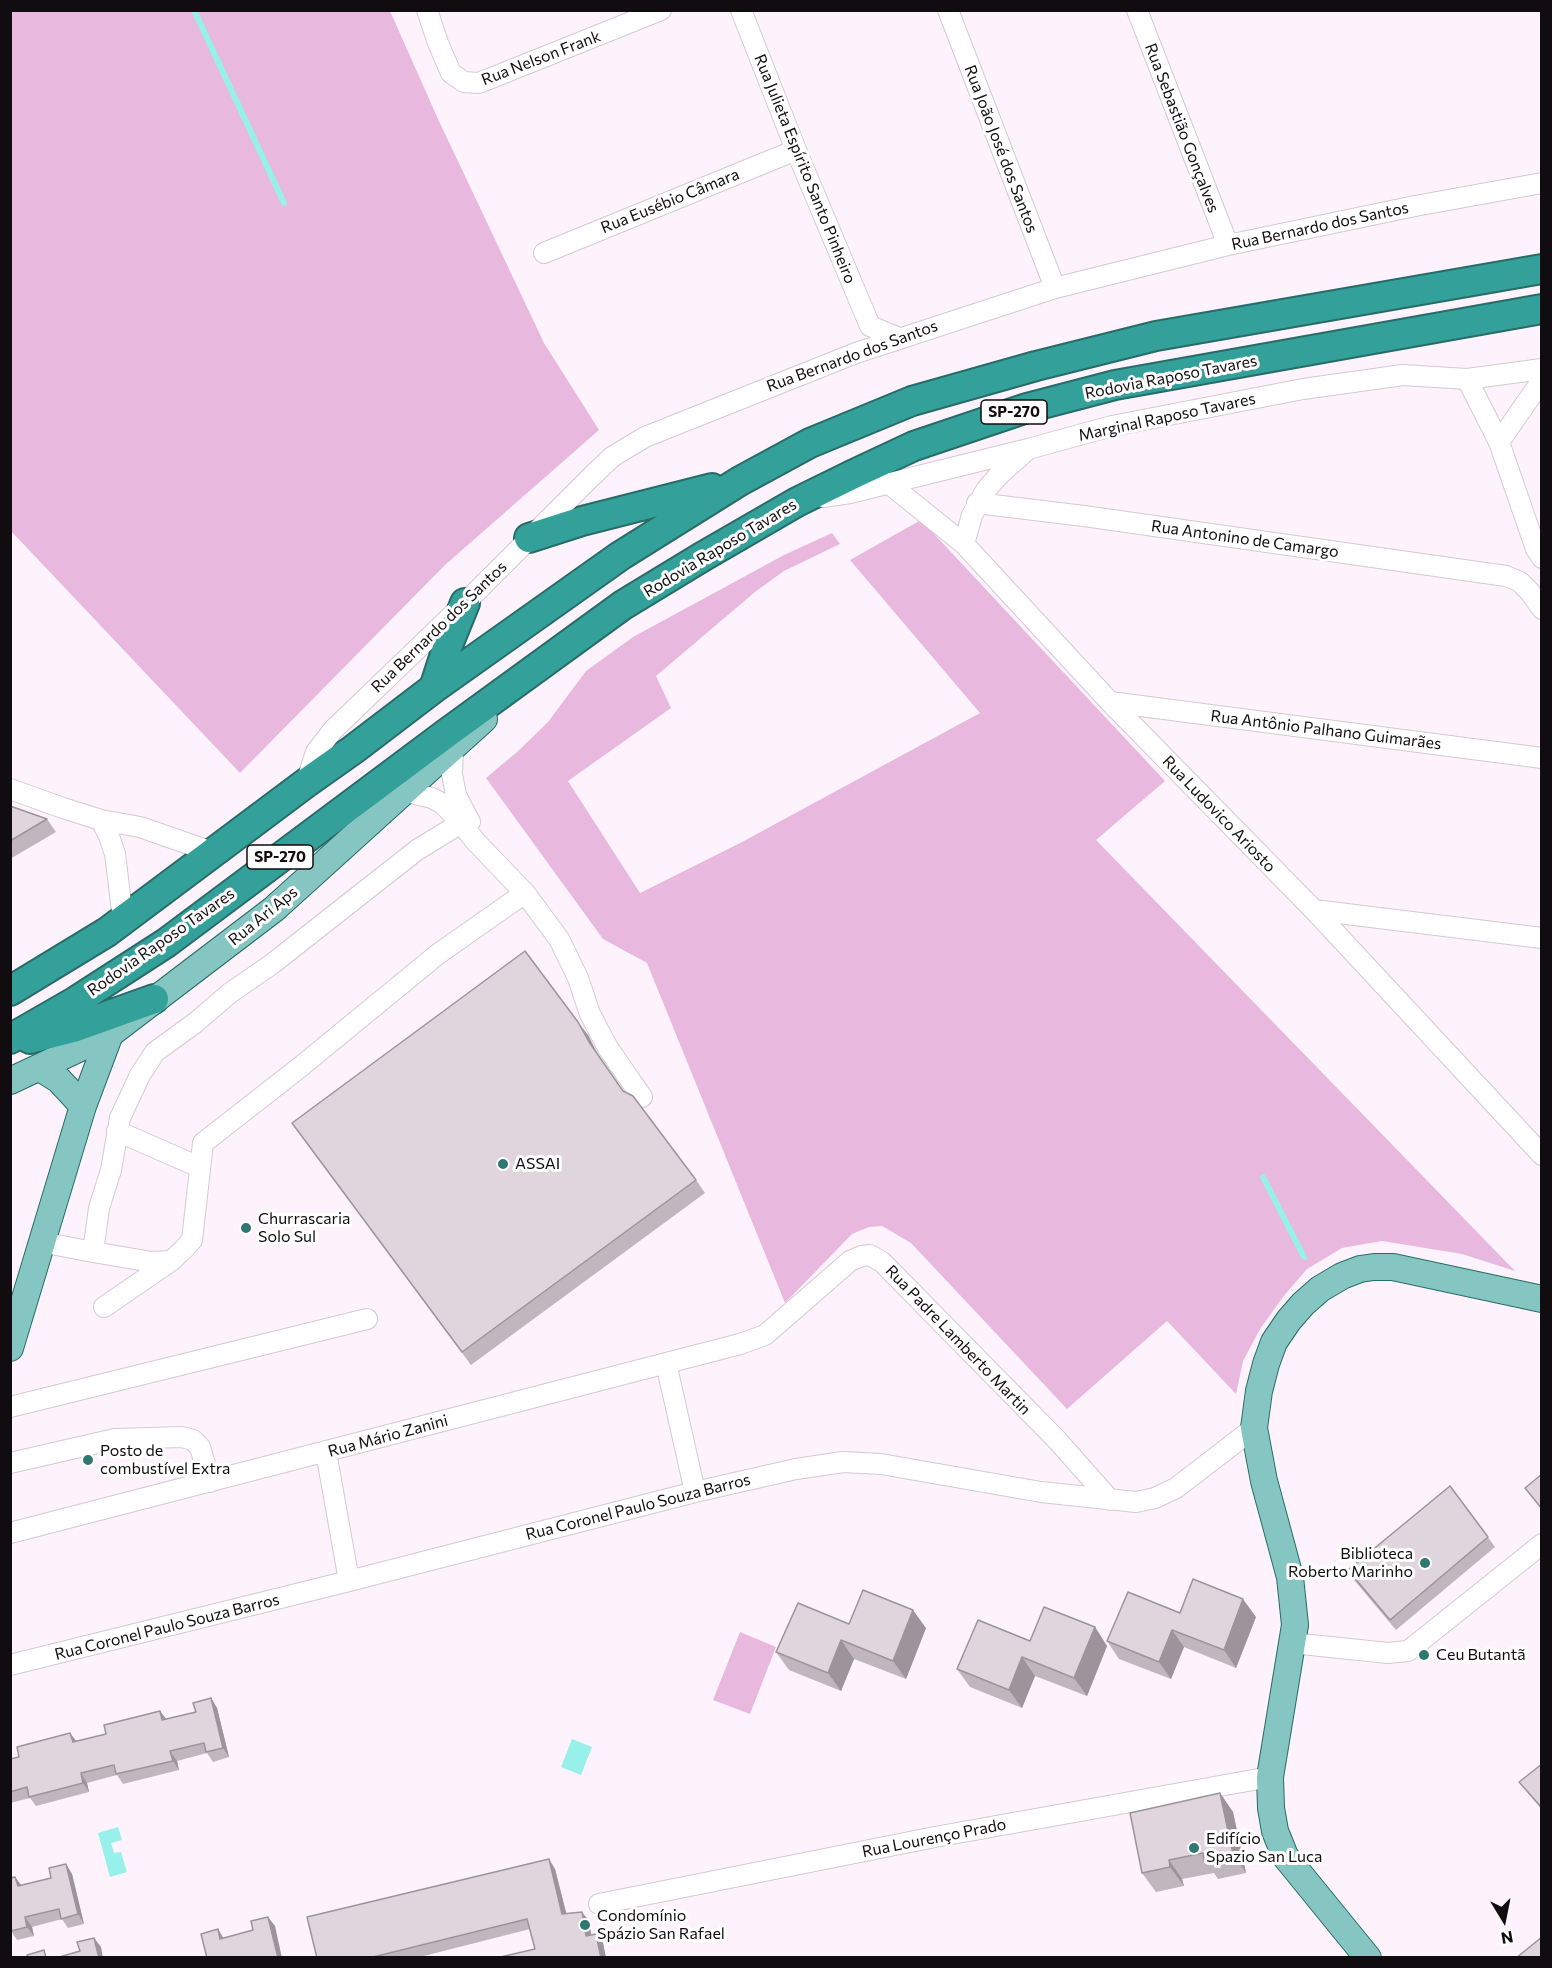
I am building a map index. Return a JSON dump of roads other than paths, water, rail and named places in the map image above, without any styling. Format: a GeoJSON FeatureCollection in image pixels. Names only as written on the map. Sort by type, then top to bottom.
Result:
{"type":"FeatureCollection","features":[{"type":"Feature","properties":{"kind":"highway","name":"SP-270"},"geometry":{"type":"LineString","coordinates":[[10,990],[108,932],[434,688],[620,556],[740,481],[810,443],[912,401],[1036,366],[1156,336],[1542,269]]}},
{"type":"Feature","properties":{"kind":"highway","name":"Rodovia Raposo Tavares"},"geometry":{"type":"LineString","coordinates":[[10,1039],[76,1001],[165,942],[623,605],[702,556],[797,502],[914,446],[1038,405],[1115,385],[1542,309]]}},
{"type":"Feature","properties":{"kind":"highway"},"geometry":{"type":"LineString","coordinates":[[529,538],[582,521],[740,481]]}},
{"type":"Feature","properties":{"kind":"highway"},"geometry":{"type":"LineString","coordinates":[[434,688],[465,603]]}},
{"type":"Feature","properties":{"kind":"highway"},"geometry":{"type":"LineString","coordinates":[[10,1045],[73,1028],[154,999]]}},
{"type":"Feature","properties":{"kind":"main road","name":"Rua Ari Aps"},"geometry":{"type":"LineString","coordinates":[[10,1081],[110,1034],[274,909],[542,665]]}},
{"type":"Feature","properties":{"kind":"main road"},"geometry":{"type":"LineString","coordinates":[[10,1348],[83,1106],[110,1034]]}},
{"type":"Feature","properties":{"kind":"main road"},"geometry":{"type":"LineString","coordinates":[[40,1068],[59,1080],[83,1106]]}},
{"type":"Feature","properties":{"kind":"main road"},"geometry":{"type":"LineString","coordinates":[[1368,1958],[1285,1856],[1275,1831],[1271,1808],[1270,1777],[1292,1642],[1294,1615],[1290,1577],[1264,1481],[1254,1428],[1259,1391],[1266,1364],[1274,1342],[1303,1304],[1320,1289],[1342,1276],[1374,1267],[1393,1267],[1542,1299]]}},
{"type":"Feature","properties":{"kind":"street","name":"Rua Nelson Frank"},"geometry":{"type":"LineString","coordinates":[[427,10],[451,73],[464,82],[479,83],[661,10]]}},
{"type":"Feature","properties":{"kind":"street","name":"Rua Julieta Espírito Santo Pinheiro"},"geometry":{"type":"LineString","coordinates":[[741,10],[796,150],[870,326]]}},
{"type":"Feature","properties":{"kind":"street","name":"Rua João José dos Santos"},"geometry":{"type":"LineString","coordinates":[[948,10],[1055,288]]}},
{"type":"Feature","properties":{"kind":"street","name":"Rua Sebastião Gonçalves"},"geometry":{"type":"LineString","coordinates":[[1137,10],[1228,245]]}},
{"type":"Feature","properties":{"kind":"street","name":"Rua Eusébio Câmara"},"geometry":{"type":"LineString","coordinates":[[544,253],[796,150]]}},
{"type":"Feature","properties":{"kind":"street","name":"Rua Bernardo dos Santos"},"geometry":{"type":"LineString","coordinates":[[306,783],[316,752],[333,730],[612,458],[645,436],[856,352],[1055,288],[1228,245],[1414,206],[1542,183]]}},
{"type":"Feature","properties":{"kind":"street"},"geometry":{"type":"LineString","coordinates":[[856,352],[870,326],[899,338]]}},
{"type":"Feature","properties":{"kind":"street","name":"Marginal Raposo Tavares"},"geometry":{"type":"LineString","coordinates":[[797,502],[850,493],[1112,426],[1303,389],[1403,375],[1467,379],[1542,369]]}},
{"type":"Feature","properties":{"kind":"street"},"geometry":{"type":"LineString","coordinates":[[1467,379],[1499,442],[1536,549],[1542,558]]}},
{"type":"Feature","properties":{"kind":"street"},"geometry":{"type":"LineString","coordinates":[[1499,442],[1538,395]]}},
{"type":"Feature","properties":{"kind":"street"},"geometry":{"type":"LineString","coordinates":[[964,544],[977,503],[999,475],[1028,449]]}},
{"type":"Feature","properties":{"kind":"street","name":"Rua Ludovico Ariosto"},"geometry":{"type":"LineString","coordinates":[[888,483],[964,544],[1110,702],[1314,910],[1542,1155]]}},
{"type":"Feature","properties":{"kind":"street","name":"Rua Antonino de Camargo"},"geometry":{"type":"LineString","coordinates":[[977,503],[1506,576],[1520,582],[1542,609]]}},
{"type":"Feature","properties":{"kind":"street","name":"Rua Antônio Palhano Guimarães"},"geometry":{"type":"LineString","coordinates":[[1110,702],[1542,758]]}},
{"type":"Feature","properties":{"kind":"street"},"geometry":{"type":"LineString","coordinates":[[453,748],[452,774],[464,821]]}},
{"type":"Feature","properties":{"kind":"street"},"geometry":{"type":"LineString","coordinates":[[10,789],[101,820],[140,827],[212,852]]}},
{"type":"Feature","properties":{"kind":"street"},"geometry":{"type":"LineString","coordinates":[[404,791],[440,801],[464,821],[496,862],[525,893],[559,939],[608,1048],[642,1097]]}},
{"type":"Feature","properties":{"kind":"street"},"geometry":{"type":"LineString","coordinates":[[101,820],[110,836],[115,855],[123,919]]}},
{"type":"Feature","properties":{"kind":"street"},"geometry":{"type":"LineString","coordinates":[[93,1252],[99,1208],[111,1170],[120,1118],[140,1075],[155,1052],[195,1023],[230,993],[272,964],[398,864],[464,821]]}},
{"type":"Feature","properties":{"kind":"street"},"geometry":{"type":"LineString","coordinates":[[104,1307],[171,1261],[192,1240],[203,1143],[261,1100],[438,954],[525,893]]}},
{"type":"Feature","properties":{"kind":"street"},"geometry":{"type":"LineString","coordinates":[[1314,910],[1542,938]]}},
{"type":"Feature","properties":{"kind":"street"},"geometry":{"type":"LineString","coordinates":[[117,1131],[199,1167]]}},
{"type":"Feature","properties":{"kind":"street"},"geometry":{"type":"LineString","coordinates":[[41,1242],[152,1262],[171,1261]]}},
{"type":"Feature","properties":{"kind":"street","name":"Rua Padre Lamberto Martin"},"geometry":{"type":"LineString","coordinates":[[765,1335],[850,1261],[870,1255],[882,1262],[1058,1441],[1110,1500]]}},
{"type":"Feature","properties":{"kind":"street"},"geometry":{"type":"LineString","coordinates":[[10,1407],[367,1319]]}},
{"type":"Feature","properties":{"kind":"street","name":"Rua Mário Zanini"},"geometry":{"type":"LineString","coordinates":[[10,1533],[740,1344],[765,1335]]}},
{"type":"Feature","properties":{"kind":"street"},"geometry":{"type":"LineString","coordinates":[[666,1363],[695,1492]]}},
{"type":"Feature","properties":{"kind":"street","name":"Rua Coronel Paulo Souza Barros"},"geometry":{"type":"LineString","coordinates":[[10,1665],[695,1492],[796,1469],[843,1462],[881,1464],[1041,1492],[1136,1502],[1155,1498],[1176,1488],[1254,1428]]}},
{"type":"Feature","properties":{"kind":"street"},"geometry":{"type":"LineString","coordinates":[[10,1463],[115,1439],[182,1437],[193,1440],[200,1447],[210,1482]]}},
{"type":"Feature","properties":{"kind":"street"},"geometry":{"type":"LineString","coordinates":[[326,1452],[349,1581]]}},
{"type":"Feature","properties":{"kind":"street"},"geometry":{"type":"LineString","coordinates":[[1292,1642],[1388,1653],[1408,1651],[1542,1544]]}},
{"type":"Feature","properties":{"kind":"street","name":"Rua Lourenço Prado"},"geometry":{"type":"LineString","coordinates":[[599,1904],[935,1838],[1270,1777]]}},
{"type":"Feature","properties":{"kind":"waterway"},"geometry":{"type":"LineString","coordinates":[[194,10],[284,203]]}},
{"type":"Feature","properties":{"kind":"waterway"},"geometry":{"type":"LineString","coordinates":[[1263,1177],[1304,1257]]}},
{"type":"Feature","properties":{"kind":"place","name":"ASSAI"},"geometry":{"type":"Point","coordinates":[503,1164]}},
{"type":"Feature","properties":{"kind":"place","name":"Churrascaria Solo Sul"},"geometry":{"type":"Point","coordinates":[246,1228]}},
{"type":"Feature","properties":{"kind":"place","name":"Posto de combustível Extra"},"geometry":{"type":"Point","coordinates":[88,1460]}},
{"type":"Feature","properties":{"kind":"place","name":"Biblioteca Roberto Marinho"},"geometry":{"type":"Point","coordinates":[1425,1563]}},
{"type":"Feature","properties":{"kind":"place","name":"Ceu Butantã"},"geometry":{"type":"Point","coordinates":[1424,1655]}},
{"type":"Feature","properties":{"kind":"place","name":"Edifício Spazio San Luca"},"geometry":{"type":"Point","coordinates":[1194,1848]}},
{"type":"Feature","properties":{"kind":"place","name":"Condomínio Spázio San Rafael"},"geometry":{"type":"Point","coordinates":[585,1925]}}]}
